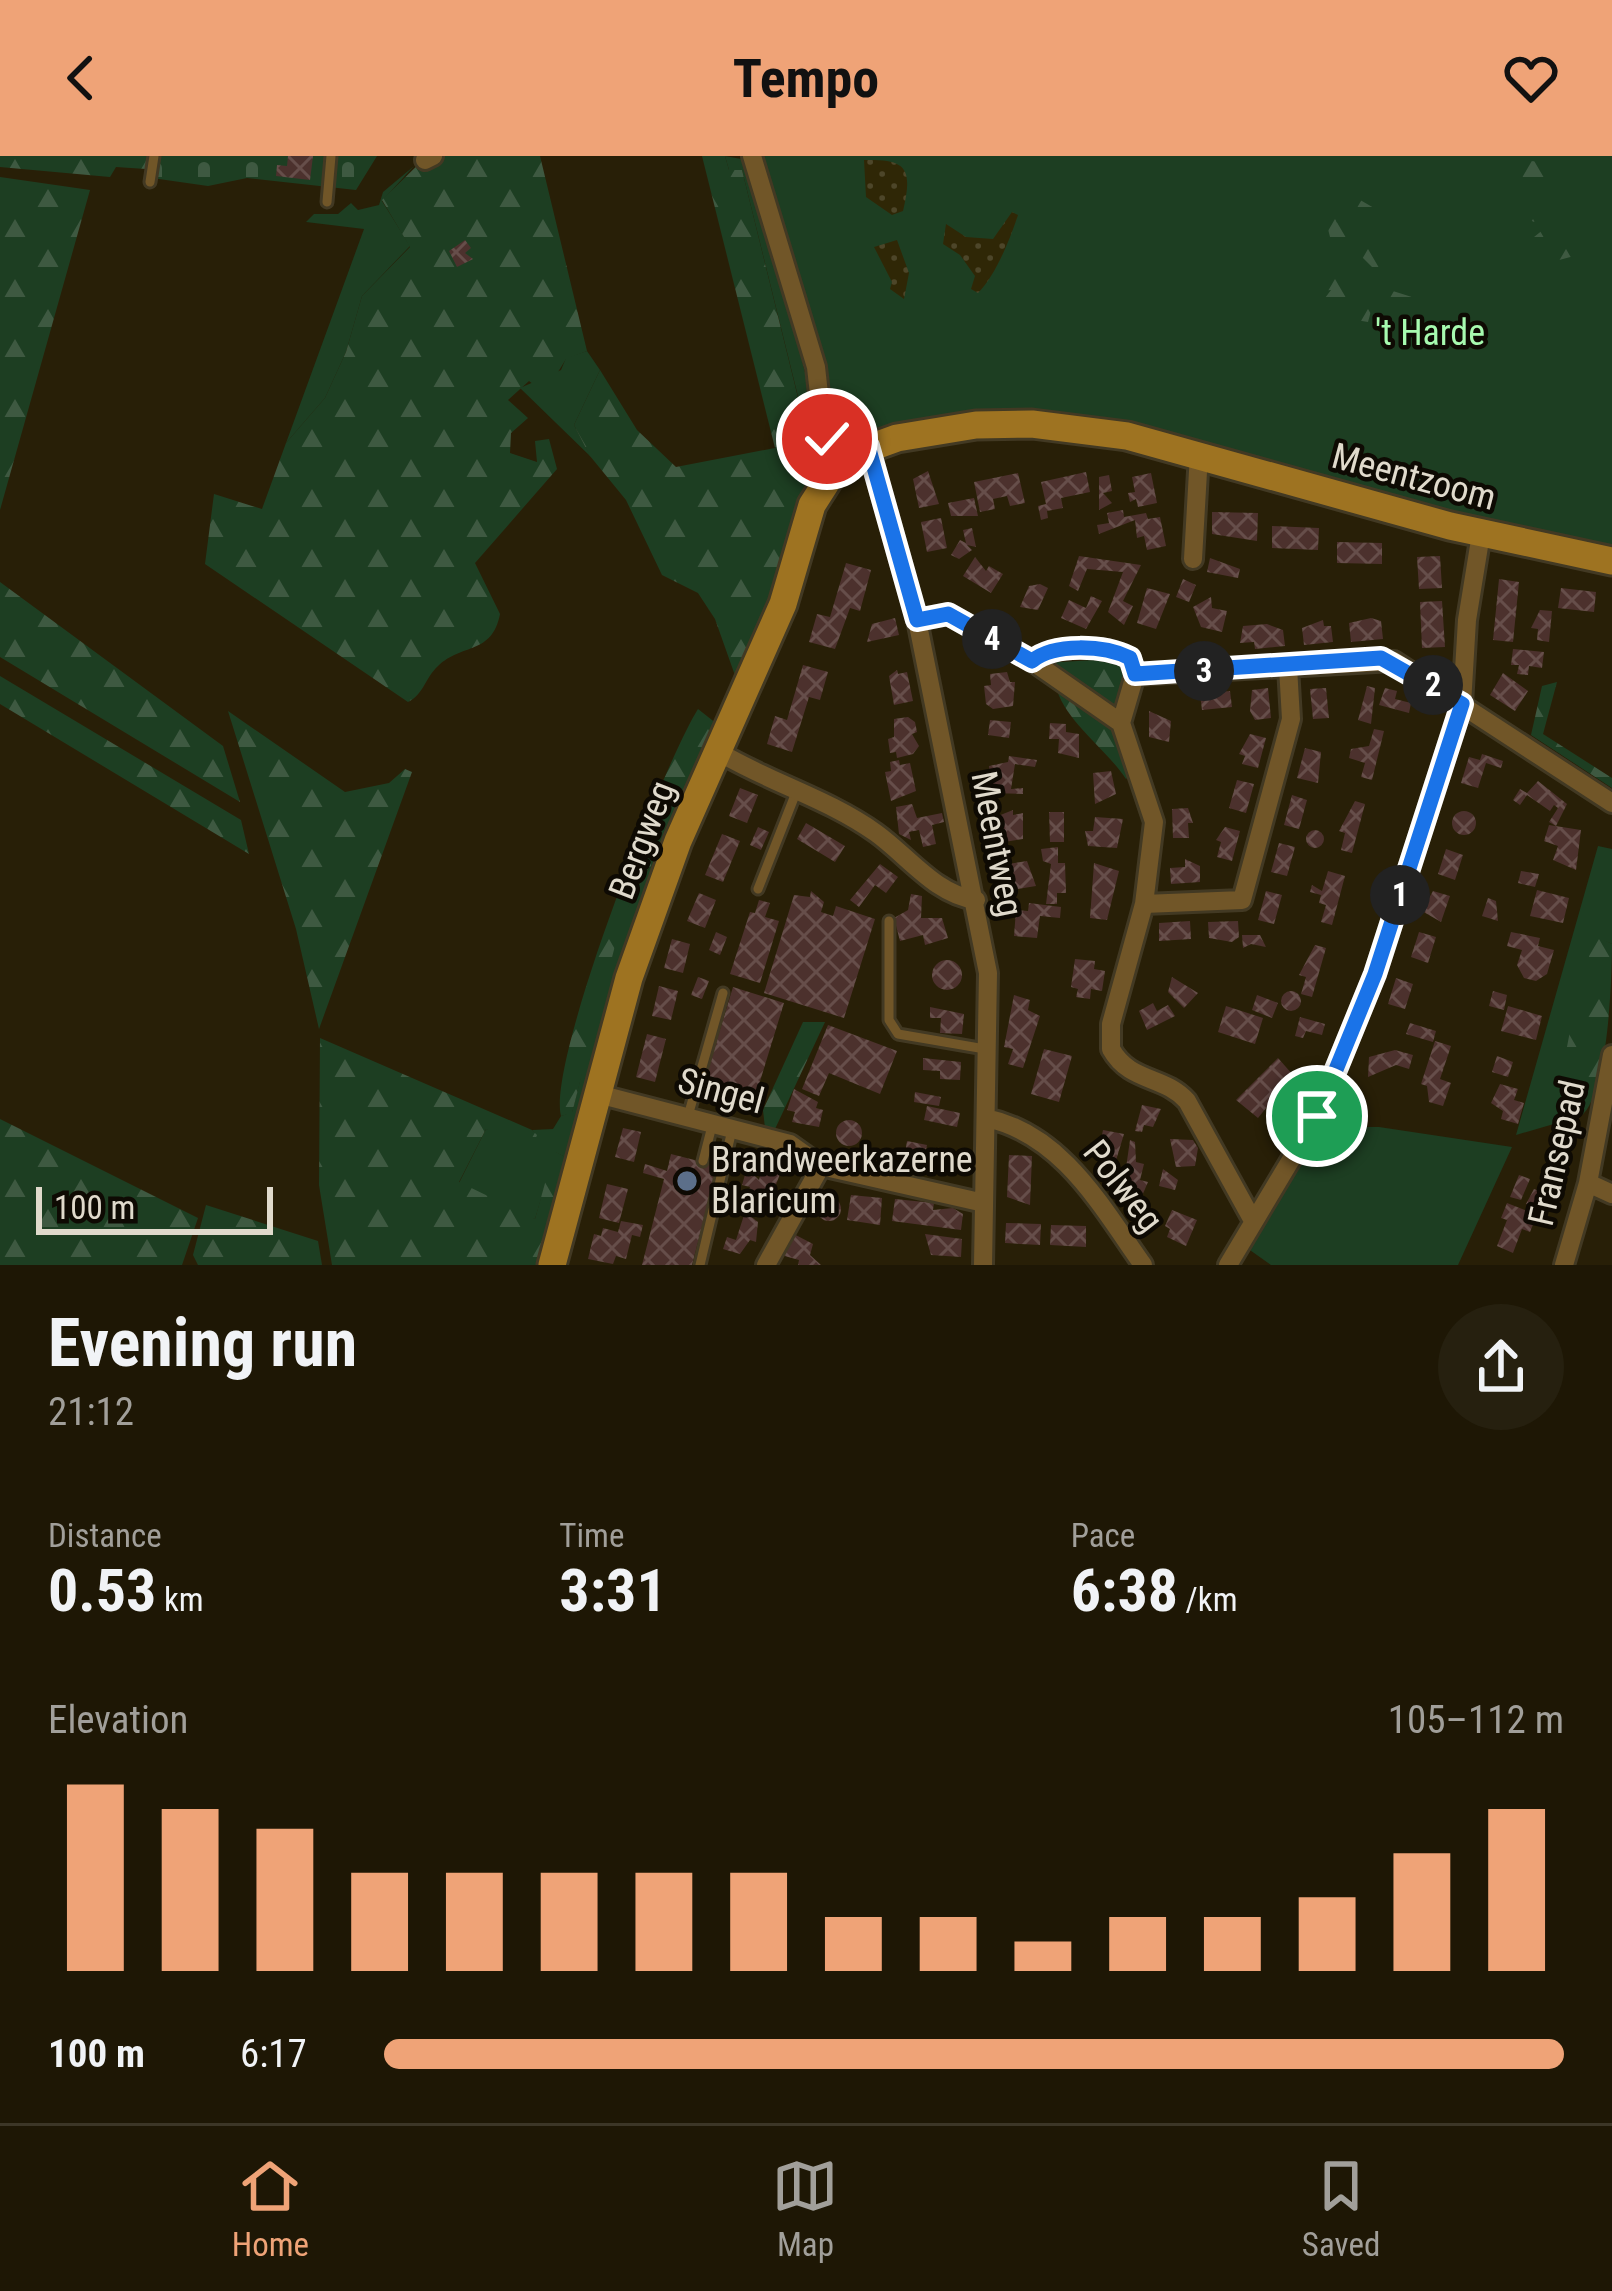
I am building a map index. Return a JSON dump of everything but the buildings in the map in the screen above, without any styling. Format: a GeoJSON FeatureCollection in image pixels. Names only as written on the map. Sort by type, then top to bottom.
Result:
{"type":"FeatureCollection","features":[{"type":"Feature","properties":{"kind":"street","name":"Meentweg"},"geometry":{"type":"LineString","coordinates":[[752,156],[817,367],[823,430],[855,452],[917,620],[976,900],[988,973],[983,1265]]}},
{"type":"Feature","properties":{"kind":"street","name":"Meentzoom"},"geometry":{"type":"LineString","coordinates":[[855,452],[936,430],[1032,424],[1127,436],[1481,534],[1612,561]]}},
{"type":"Feature","properties":{"kind":"street","name":"Bergweg"},"geometry":{"type":"LineString","coordinates":[[552,1265],[629,978],[717,751],[783,604],[812,505],[855,452]]}},
{"type":"Feature","properties":{"kind":"street"},"geometry":{"type":"LineString","coordinates":[[1193,559],[1199,454]]}},
{"type":"Feature","properties":{"kind":"street"},"geometry":{"type":"LineString","coordinates":[[1230,1263],[1325,1096],[1375,974],[1462,704],[1467,620],[1481,534]]}},
{"type":"Feature","properties":{"kind":"street"},"geometry":{"type":"LineString","coordinates":[[917,620],[948,614],[1032,661],[1121,724]]}},
{"type":"Feature","properties":{"kind":"street"},"geometry":{"type":"LineString","coordinates":[[1032,661],[1045,651],[1113,649],[1130,658],[1135,674],[1121,724],[1154,821],[1144,904],[1111,1024],[1111,1049],[1135,1077],[1177,1089],[1187,1101],[1252,1219]]}},
{"type":"Feature","properties":{"kind":"street"},"geometry":{"type":"LineString","coordinates":[[1135,674],[1394,661],[1612,803]]}},
{"type":"Feature","properties":{"kind":"street"},"geometry":{"type":"LineString","coordinates":[[1144,904],[1242,900],[1292,719],[1288,667]]}},
{"type":"Feature","properties":{"kind":"street"},"geometry":{"type":"LineString","coordinates":[[717,751],[874,832],[953,897],[976,900]]}},
{"type":"Feature","properties":{"kind":"street","name":"Fransepad"},"geometry":{"type":"LineString","coordinates":[[1564,1265],[1608,1104],[1612,1054]]}},
{"type":"Feature","properties":{"kind":"street","name":"Singel"},"geometry":{"type":"LineString","coordinates":[[598,1094],[790,1144],[821,1166],[984,1203]]}},
{"type":"Feature","properties":{"kind":"street","name":"Polweg"},"geometry":{"type":"LineString","coordinates":[[986,1118],[1051,1146],[1088,1186],[1143,1265]]}},
{"type":"Feature","properties":{"kind":"street"},"geometry":{"type":"LineString","coordinates":[[766,1265],[821,1166]]}},
{"type":"Feature","properties":{"kind":"street"},"geometry":{"type":"LineString","coordinates":[[1588,1183],[1612,1194]]}},
{"type":"Feature","properties":{"kind":"lane"},"geometry":{"type":"LineString","coordinates":[[150,182],[154,156]]}},
{"type":"Feature","properties":{"kind":"lane"},"geometry":{"type":"LineString","coordinates":[[328,202],[332,156]]}},
{"type":"Feature","properties":{"kind":"lane"},"geometry":{"type":"LineString","coordinates":[[758,889],[797,790]]}},
{"type":"Feature","properties":{"kind":"lane"},"geometry":{"type":"LineString","coordinates":[[889,921],[889,1020],[898,1034],[987,1049]]}},
{"type":"Feature","properties":{"kind":"lane"},"geometry":{"type":"LineString","coordinates":[[688,1116],[724,993]]}},
{"type":"Feature","properties":{"kind":"lane"},"geometry":{"type":"LineString","coordinates":[[704,1161],[723,1125]]}},
{"type":"Feature","properties":{"kind":"lane"},"geometry":{"type":"LineString","coordinates":[[700,1265],[723,1125]]}},
{"type":"Feature","properties":{"kind":"green space"},"geometry":{"type":"Polygon","coordinates":[[[0,156],[148,156],[146,169],[116,167],[110,177],[0,167],[0,156]]]}},
{"type":"Feature","properties":{"kind":"green space"},"geometry":{"type":"Polygon","coordinates":[[[148,156],[377,156],[356,190],[247,178],[208,186],[145,177],[148,156]]]}},
{"type":"Feature","properties":{"kind":"green space"},"geometry":{"type":"Polygon","coordinates":[[[427,156],[540,156],[587,351],[566,359],[545,393],[529,381],[508,400],[528,418],[511,433],[510,453],[537,462],[535,441],[549,439],[557,469],[475,563],[500,614],[496,627],[483,642],[438,666],[408,702],[205,564],[214,494],[262,509],[286,443],[325,398],[346,352],[362,296],[410,247],[382,200],[427,156]]]}},
{"type":"Feature","properties":{"kind":"green space"},"geometry":{"type":"Polygon","coordinates":[[[702,156],[725,156],[729,170],[742,170],[817,475],[737,681],[715,619],[698,593],[662,575],[626,500],[590,456],[574,425],[600,370],[637,430],[676,467],[775,448],[702,156]]]}},
{"type":"Feature","properties":{"kind":"green space"},"geometry":{"type":"Polygon","coordinates":[[[725,156],[747,160],[826,459],[816,469],[742,170],[729,170],[725,156]]]}},
{"type":"Feature","properties":{"kind":"green space","name":"'t Harde"},"geometry":{"type":"Polygon","coordinates":[[[758,156],[1612,156],[1612,553],[1112,428],[852,444],[830,425],[758,156]]]}},
{"type":"Feature","properties":{"kind":"green space"},"geometry":{"type":"Polygon","coordinates":[[[1529,161],[1549,162],[1548,187],[1556,197],[1534,222],[1528,219],[1531,203],[1521,179],[1529,161]]]}},
{"type":"Feature","properties":{"kind":"green space"},"geometry":{"type":"Polygon","coordinates":[[[414,166],[382,201],[410,246],[362,296],[346,352],[325,398],[286,443],[364,229],[306,222],[314,214],[338,214],[351,203],[358,210],[379,205],[383,192],[414,166]]]}},
{"type":"Feature","properties":{"kind":"green space"},"geometry":{"type":"Polygon","coordinates":[[[0,177],[90,190],[0,510],[0,177]]]}},
{"type":"Feature","properties":{"kind":"green space"},"geometry":{"type":"Polygon","coordinates":[[[1336,186],[1374,208],[1373,220],[1356,235],[1355,248],[1382,239],[1394,250],[1400,273],[1375,270],[1356,251],[1354,258],[1333,249],[1325,217],[1334,214],[1337,223],[1346,213],[1339,200],[1328,197],[1329,188],[1336,186]]]}},
{"type":"Feature","properties":{"kind":"green space"},"geometry":{"type":"Polygon","coordinates":[[[1577,208],[1586,231],[1578,255],[1544,264],[1534,251],[1534,237],[1549,225],[1560,225],[1577,208]]]}},
{"type":"Feature","properties":{"kind":"green space"},"geometry":{"type":"Polygon","coordinates":[[[1326,268],[1333,279],[1339,274],[1415,298],[1389,310],[1377,289],[1368,322],[1326,315],[1322,302],[1331,290],[1321,291],[1317,283],[1326,268]]]}},
{"type":"Feature","properties":{"kind":"green space"},"geometry":{"type":"Polygon","coordinates":[[[587,351],[600,370],[574,425],[591,457],[520,388],[561,370],[566,358],[587,351]]]}},
{"type":"Feature","properties":{"kind":"green space"},"geometry":{"type":"Polygon","coordinates":[[[0,582],[223,746],[240,802],[0,657],[0,582]]]}},
{"type":"Feature","properties":{"kind":"green space"},"geometry":{"type":"Polygon","coordinates":[[[1127,658],[1126,702],[1105,708],[1045,663],[1127,658]]]}},
{"type":"Feature","properties":{"kind":"green space"},"geometry":{"type":"Polygon","coordinates":[[[0,676],[241,820],[249,854],[0,704],[0,676]]]}},
{"type":"Feature","properties":{"kind":"green space"},"geometry":{"type":"Polygon","coordinates":[[[1557,682],[1543,734],[1612,778],[1612,788],[1531,735],[1542,686],[1557,682]]]}},
{"type":"Feature","properties":{"kind":"green space"},"geometry":{"type":"Polygon","coordinates":[[[1055,684],[1121,729],[1137,769],[1126,779],[1075,721],[1055,684]]]}},
{"type":"Feature","properties":{"kind":"green space"},"geometry":{"type":"Polygon","coordinates":[[[698,709],[717,724],[655,861],[638,882],[617,938],[572,1113],[561,1116],[561,1085],[589,978],[660,788],[698,709]]]}},
{"type":"Feature","properties":{"kind":"green space"},"geometry":{"type":"Polygon","coordinates":[[[228,711],[345,792],[389,783],[405,769],[412,772],[319,1029],[296,929],[228,711]]]}},
{"type":"Feature","properties":{"kind":"green space"},"geometry":{"type":"Polygon","coordinates":[[[1598,846],[1612,849],[1612,944],[1589,934],[1603,998],[1568,1101],[1581,1116],[1516,1135],[1598,846]]]}},
{"type":"Feature","properties":{"kind":"green space"},"geometry":{"type":"Polygon","coordinates":[[[655,861],[575,1162],[555,1152],[535,1219],[527,1217],[459,1183],[486,1129],[536,1135],[532,1130],[553,1129],[561,1116],[572,1112],[613,946],[639,885],[655,861]]]}},
{"type":"Feature","properties":{"kind":"green space"},"geometry":{"type":"Polygon","coordinates":[[[1589,932],[1612,944],[1611,983],[1603,1062],[1590,1104],[1581,1116],[1568,1101],[1574,1082],[1562,1073],[1575,1005],[1602,998],[1589,985],[1589,932]]]}},
{"type":"Feature","properties":{"kind":"green space"},"geometry":{"type":"Polygon","coordinates":[[[803,1022],[825,1022],[775,1129],[765,1128],[763,1110],[803,1022]]]}},
{"type":"Feature","properties":{"kind":"green space"},"geometry":{"type":"Polygon","coordinates":[[[320,1038],[532,1130],[537,1135],[532,1148],[486,1129],[459,1182],[535,1219],[554,1151],[571,1160],[544,1265],[332,1265],[319,1185],[320,1038]]]}},
{"type":"Feature","properties":{"kind":"green space"},"geometry":{"type":"Polygon","coordinates":[[[0,1119],[198,1218],[182,1265],[0,1265],[0,1119]]]}},
{"type":"Feature","properties":{"kind":"green space"},"geometry":{"type":"Polygon","coordinates":[[[1319,1127],[1379,1127],[1512,1147],[1458,1265],[1271,1265],[1247,1248],[1319,1127]]]}},
{"type":"Feature","properties":{"kind":"green space"},"geometry":{"type":"Polygon","coordinates":[[[206,1205],[318,1241],[322,1265],[198,1265],[193,1255],[206,1205]]]}},
{"type":"Feature","properties":{"kind":"sand"},"geometry":{"type":"Polygon","coordinates":[[[864,160],[890,162],[903,169],[907,185],[903,211],[892,215],[866,197],[864,160]]]}},
{"type":"Feature","properties":{"kind":"sand"},"geometry":{"type":"Polygon","coordinates":[[[1012,212],[1018,215],[1007,245],[978,293],[971,289],[975,276],[960,255],[943,244],[946,224],[966,237],[993,239],[1012,212]]]}},
{"type":"Feature","properties":{"kind":"sand"},"geometry":{"type":"Polygon","coordinates":[[[897,240],[909,273],[904,299],[890,289],[892,282],[874,247],[897,240]]]}},
{"type":"Feature","properties":{"kind":"place","name":"Brandweerkazerne Blaricum"},"geometry":{"type":"Point","coordinates":[687,1181]}},
{"type":"Feature","properties":{"kind":"route"},"geometry":{"type":"LineString","coordinates":[[827,439],[842,458],[868,446],[917,620],[948,614],[1032,661],[1045,651],[1113,649],[1130,658],[1135,674],[1381,658],[1394,661],[1462,704],[1375,974],[1317,1116]]}}]}
